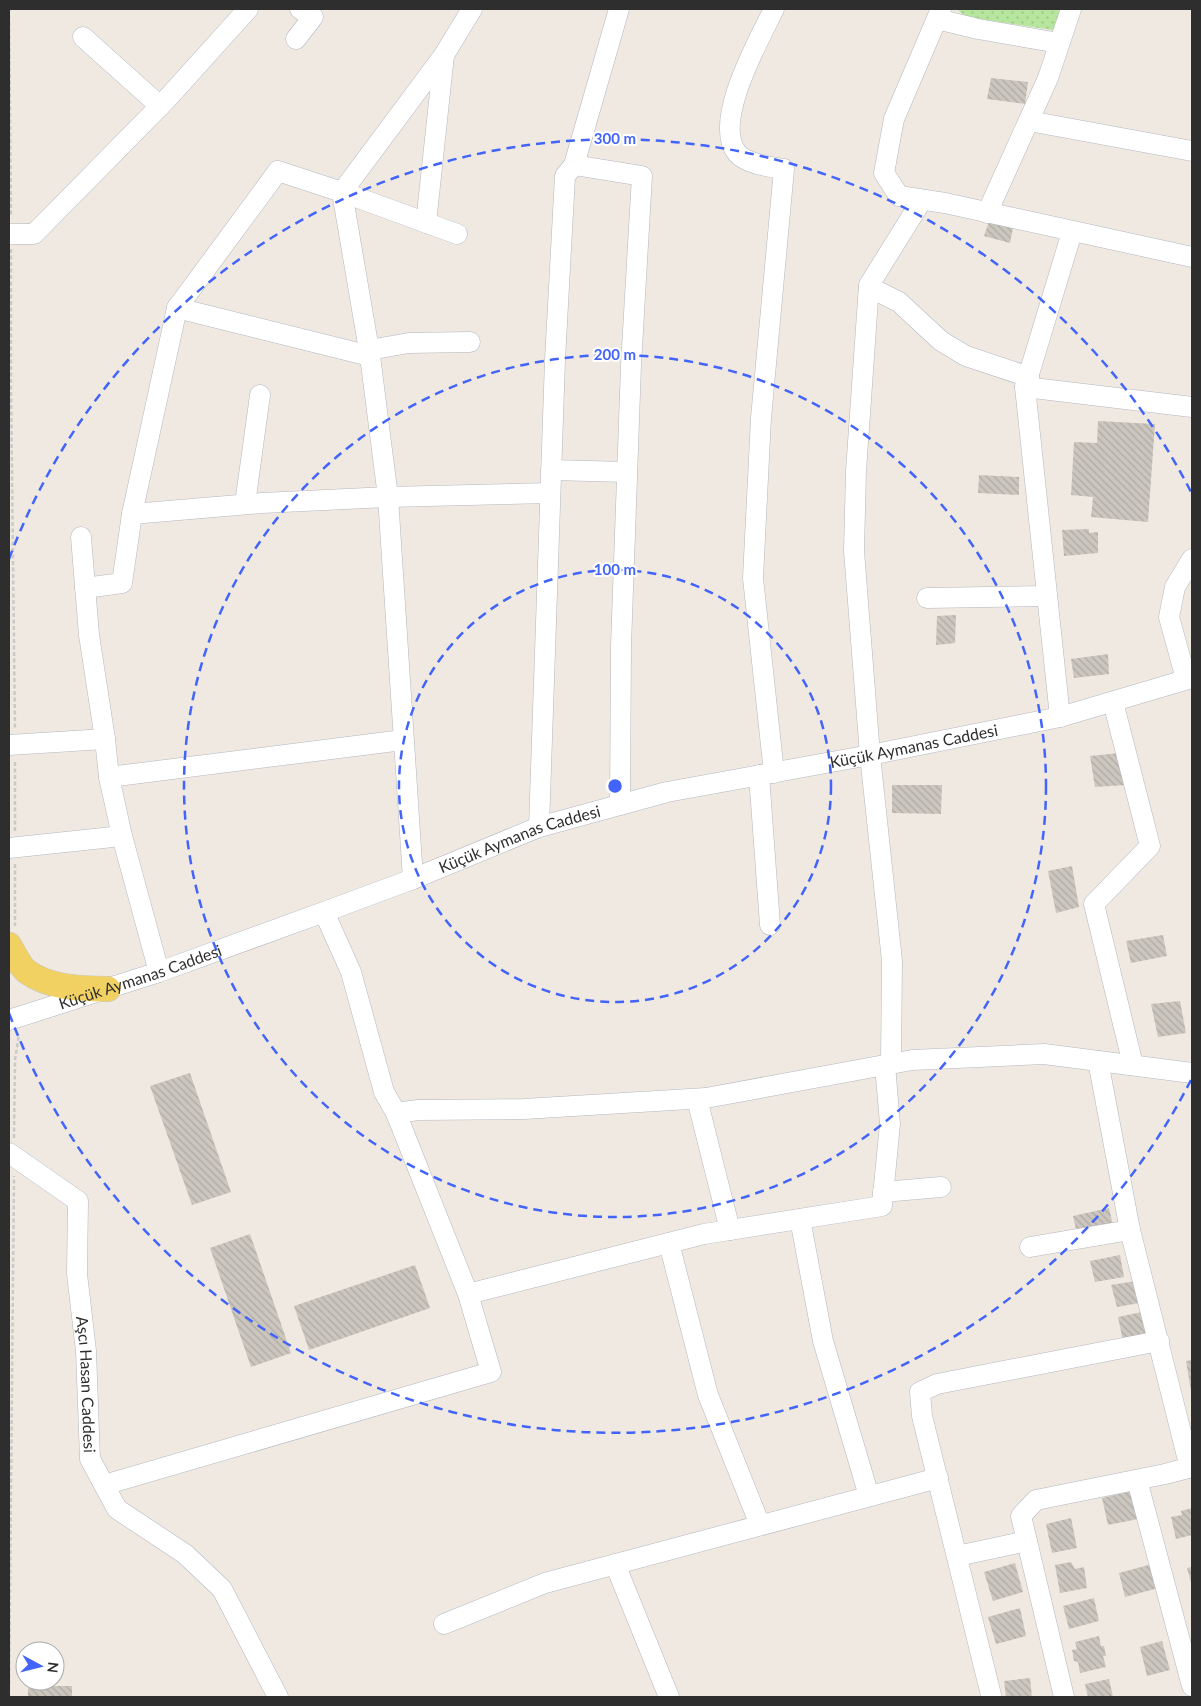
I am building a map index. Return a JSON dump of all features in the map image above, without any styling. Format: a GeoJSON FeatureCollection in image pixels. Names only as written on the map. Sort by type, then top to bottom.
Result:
{"type":"FeatureCollection","features":[{"type":"Feature","properties":{"kind":"main road"},"geometry":{"type":"LineString","coordinates":[[9,945],[25,970],[42,980],[69,988],[108,989]]}},
{"type":"Feature","properties":{"kind":"street"},"geometry":{"type":"LineString","coordinates":[[9,234],[34,234],[160,106],[248,9]]}},
{"type":"Feature","properties":{"kind":"street"},"geometry":{"type":"LineString","coordinates":[[296,40],[313,17],[300,9]]}},
{"type":"Feature","properties":{"kind":"street"},"geometry":{"type":"LineString","coordinates":[[413,879],[388,498],[369,353],[342,192],[444,55],[472,9]]}},
{"type":"Feature","properties":{"kind":"street"},"geometry":{"type":"LineString","coordinates":[[539,827],[554,360],[565,176],[574,165],[619,9]]}},
{"type":"Feature","properties":{"kind":"street"},"geometry":{"type":"LineString","coordinates":[[770,925],[766,774],[753,578],[761,418],[784,169],[758,164],[738,155],[733,146],[728,126],[738,86],[774,9]]}},
{"type":"Feature","properties":{"kind":"street"},"geometry":{"type":"LineString","coordinates":[[987,213],[1048,78],[1071,9]]}},
{"type":"Feature","properties":{"kind":"street"},"geometry":{"type":"LineString","coordinates":[[1059,44],[978,29],[939,14],[894,119],[884,173],[899,196],[946,203],[1192,257]]}},
{"type":"Feature","properties":{"kind":"street"},"geometry":{"type":"LineString","coordinates":[[83,37],[160,106]]}},
{"type":"Feature","properties":{"kind":"street"},"geometry":{"type":"LineString","coordinates":[[426,223],[444,55]]}},
{"type":"Feature","properties":{"kind":"street"},"geometry":{"type":"LineString","coordinates":[[1029,121],[1192,151]]}},
{"type":"Feature","properties":{"kind":"street"},"geometry":{"type":"LineString","coordinates":[[574,165],[642,176],[627,472],[621,646],[620,805]]}},
{"type":"Feature","properties":{"kind":"street"},"geometry":{"type":"LineString","coordinates":[[85,588],[122,583],[132,514],[177,308],[278,171],[457,234]]}},
{"type":"Feature","properties":{"kind":"street"},"geometry":{"type":"LineString","coordinates":[[468,1294],[704,1234],[882,1206],[890,1124],[888,1064],[892,961],[870,756],[854,552],[856,471],[869,287],[922,200]]}},
{"type":"Feature","properties":{"kind":"street"},"geometry":{"type":"LineString","coordinates":[[1060,717],[1027,382],[1072,232]]}},
{"type":"Feature","properties":{"kind":"street"},"geometry":{"type":"LineString","coordinates":[[869,287],[899,302],[941,341],[966,356],[1027,382],[1092,394],[1192,407]]}},
{"type":"Feature","properties":{"kind":"street"},"geometry":{"type":"LineString","coordinates":[[177,308],[369,353],[409,344],[470,342]]}},
{"type":"Feature","properties":{"kind":"street"},"geometry":{"type":"LineString","coordinates":[[245,504],[260,395]]}},
{"type":"Feature","properties":{"kind":"street"},"geometry":{"type":"LineString","coordinates":[[551,470],[627,472]]}},
{"type":"Feature","properties":{"kind":"street"},"geometry":{"type":"LineString","coordinates":[[132,514],[245,504],[550,494]]}},
{"type":"Feature","properties":{"kind":"street"},"geometry":{"type":"LineString","coordinates":[[81,537],[89,635],[109,777],[122,836],[159,972]]}},
{"type":"Feature","properties":{"kind":"street"},"geometry":{"type":"LineString","coordinates":[[1189,678],[1169,617],[1175,587],[1192,559]]}},
{"type":"Feature","properties":{"kind":"street"},"geometry":{"type":"LineString","coordinates":[[927,598],[1048,596]]}},
{"type":"Feature","properties":{"kind":"street","name":"Küçük Aymanas Caddesi"},"geometry":{"type":"LineString","coordinates":[[9,1020],[159,972],[324,912],[413,879],[539,827],[668,792],[870,756],[1060,717],[1189,678]]}},
{"type":"Feature","properties":{"kind":"street"},"geometry":{"type":"LineString","coordinates":[[1113,702],[1150,846],[1094,904],[1133,1065]]}},
{"type":"Feature","properties":{"kind":"street"},"geometry":{"type":"LineString","coordinates":[[9,745],[105,739]]}},
{"type":"Feature","properties":{"kind":"street"},"geometry":{"type":"LineString","coordinates":[[109,777],[403,740]]}},
{"type":"Feature","properties":{"kind":"street"},"geometry":{"type":"LineString","coordinates":[[9,848],[122,836]]}},
{"type":"Feature","properties":{"kind":"street"},"geometry":{"type":"LineString","coordinates":[[104,1484],[491,1372],[468,1294],[396,1113],[384,1092],[351,972],[324,912]]}},
{"type":"Feature","properties":{"kind":"street"},"geometry":{"type":"LineString","coordinates":[[396,1113],[418,1110],[524,1109],[697,1098],[912,1060],[1044,1054],[1192,1073]]}},
{"type":"Feature","properties":{"kind":"street"},"geometry":{"type":"LineString","coordinates":[[1064,1697],[1021,1516],[1036,1500],[1191,1468],[1130,1230],[1098,1061]]}},
{"type":"Feature","properties":{"kind":"street"},"geometry":{"type":"LineString","coordinates":[[697,1098],[730,1230]]}},
{"type":"Feature","properties":{"kind":"street","name":"Aşcı Hasan Caddesi"},"geometry":{"type":"LineString","coordinates":[[9,1154],[78,1201],[77,1274],[86,1351],[90,1459],[117,1509],[185,1554],[222,1589],[278,1697]]}},
{"type":"Feature","properties":{"kind":"street"},"geometry":{"type":"LineString","coordinates":[[883,1192],[941,1187]]}},
{"type":"Feature","properties":{"kind":"street"},"geometry":{"type":"LineString","coordinates":[[800,1219],[823,1341],[869,1496]]}},
{"type":"Feature","properties":{"kind":"street"},"geometry":{"type":"LineString","coordinates":[[1030,1247],[1130,1230]]}},
{"type":"Feature","properties":{"kind":"street"},"geometry":{"type":"LineString","coordinates":[[669,1243],[708,1395],[760,1525]]}},
{"type":"Feature","properties":{"kind":"street"},"geometry":{"type":"LineString","coordinates":[[991,1695],[922,1416],[920,1392],[938,1384],[1159,1341]]}},
{"type":"Feature","properties":{"kind":"street"},"geometry":{"type":"LineString","coordinates":[[444,1624],[545,1582],[938,1478]]}},
{"type":"Feature","properties":{"kind":"street"},"geometry":{"type":"LineString","coordinates":[[1137,1480],[1192,1686]]}},
{"type":"Feature","properties":{"kind":"street"},"geometry":{"type":"LineString","coordinates":[[957,1556],[1027,1541]]}},
{"type":"Feature","properties":{"kind":"street"},"geometry":{"type":"LineString","coordinates":[[615,1564],[669,1697]]}},
{"type":"Feature","properties":{"kind":"green space"},"geometry":{"type":"Polygon","coordinates":[[[957,9],[1061,9],[1053,30],[966,17],[957,9]]]}},
{"type":"Feature","properties":{"kind":"building"},"geometry":{"type":"Polygon","coordinates":[[[991,78],[1028,82],[1025,104],[987,99],[991,78]]]}},
{"type":"Feature","properties":{"kind":"building"},"geometry":{"type":"Polygon","coordinates":[[[991,216],[1014,223],[1010,243],[984,236],[991,216]]]}},
{"type":"Feature","properties":{"kind":"building"},"geometry":{"type":"Polygon","coordinates":[[[1098,421],[1155,424],[1148,522],[1091,517],[1093,497],[1071,495],[1074,442],[1097,443],[1098,421]]]}},
{"type":"Feature","properties":{"kind":"building"},"geometry":{"type":"Polygon","coordinates":[[[979,475],[1019,477],[1019,495],[978,493],[979,475]]]}},
{"type":"Feature","properties":{"kind":"building"},"geometry":{"type":"Polygon","coordinates":[[[1089,529],[1089,533],[1098,532],[1098,553],[1064,556],[1062,530],[1089,529]]]}},
{"type":"Feature","properties":{"kind":"building"},"geometry":{"type":"Polygon","coordinates":[[[956,615],[955,643],[936,645],[937,616],[956,615]]]}},
{"type":"Feature","properties":{"kind":"building"},"geometry":{"type":"Polygon","coordinates":[[[1108,654],[1109,674],[1074,678],[1071,659],[1108,654]]]}},
{"type":"Feature","properties":{"kind":"building"},"geometry":{"type":"Polygon","coordinates":[[[1120,753],[1126,785],[1095,787],[1090,756],[1120,753]]]}},
{"type":"Feature","properties":{"kind":"building"},"geometry":{"type":"Polygon","coordinates":[[[892,785],[942,785],[941,814],[892,813],[892,785]]]}},
{"type":"Feature","properties":{"kind":"building"},"geometry":{"type":"Polygon","coordinates":[[[1072,866],[1079,907],[1056,913],[1048,871],[1072,866]]]}},
{"type":"Feature","properties":{"kind":"building"},"geometry":{"type":"Polygon","coordinates":[[[1163,935],[1167,956],[1131,963],[1126,941],[1163,935]]]}},
{"type":"Feature","properties":{"kind":"building"},"geometry":{"type":"Polygon","coordinates":[[[1180,1001],[1186,1033],[1158,1037],[1151,1004],[1180,1001]]]}},
{"type":"Feature","properties":{"kind":"building"},"geometry":{"type":"Polygon","coordinates":[[[190,1073],[231,1192],[192,1205],[150,1086],[190,1073]]]}},
{"type":"Feature","properties":{"kind":"building"},"geometry":{"type":"Polygon","coordinates":[[[1109,1208],[1114,1230],[1078,1238],[1073,1216],[1109,1208]]]}},
{"type":"Feature","properties":{"kind":"building"},"geometry":{"type":"Polygon","coordinates":[[[250,1234],[291,1353],[251,1367],[210,1248],[250,1234]]]}},
{"type":"Feature","properties":{"kind":"building"},"geometry":{"type":"Polygon","coordinates":[[[1120,1255],[1124,1277],[1095,1282],[1090,1261],[1120,1255]]]}},
{"type":"Feature","properties":{"kind":"building"},"geometry":{"type":"Polygon","coordinates":[[[415,1265],[430,1308],[309,1350],[294,1306],[415,1265]]]}},
{"type":"Feature","properties":{"kind":"building"},"geometry":{"type":"Polygon","coordinates":[[[1136,1281],[1139,1303],[1117,1307],[1111,1285],[1136,1281]]]}},
{"type":"Feature","properties":{"kind":"building"},"geometry":{"type":"Polygon","coordinates":[[[1142,1312],[1147,1336],[1123,1341],[1118,1317],[1142,1312]]]}},
{"type":"Feature","properties":{"kind":"building"},"geometry":{"type":"Polygon","coordinates":[[[1192,1360],[1192,1391],[1191,1391],[1186,1361],[1192,1360]]]}},
{"type":"Feature","properties":{"kind":"building"},"geometry":{"type":"Polygon","coordinates":[[[1132,1491],[1138,1519],[1108,1525],[1102,1498],[1132,1491]]]}},
{"type":"Feature","properties":{"kind":"building"},"geometry":{"type":"Polygon","coordinates":[[[1192,1508],[1192,1535],[1176,1539],[1171,1517],[1182,1515],[1181,1511],[1192,1508]]]}},
{"type":"Feature","properties":{"kind":"building"},"geometry":{"type":"Polygon","coordinates":[[[1071,1518],[1077,1548],[1052,1553],[1046,1524],[1071,1518]]]}},
{"type":"Feature","properties":{"kind":"building"},"geometry":{"type":"Polygon","coordinates":[[[1071,1562],[1075,1569],[1084,1567],[1087,1588],[1060,1593],[1055,1565],[1071,1562]]]}},
{"type":"Feature","properties":{"kind":"building"},"geometry":{"type":"Polygon","coordinates":[[[1015,1563],[1023,1592],[993,1601],[984,1572],[1015,1563]]]}},
{"type":"Feature","properties":{"kind":"building"},"geometry":{"type":"Polygon","coordinates":[[[1152,1564],[1158,1588],[1125,1597],[1119,1573],[1152,1564]]]}},
{"type":"Feature","properties":{"kind":"building"},"geometry":{"type":"Polygon","coordinates":[[[1192,1567],[1192,1586],[1187,1568],[1192,1567]]]}},
{"type":"Feature","properties":{"kind":"building"},"geometry":{"type":"Polygon","coordinates":[[[1094,1598],[1099,1621],[1069,1629],[1063,1606],[1094,1598]]]}},
{"type":"Feature","properties":{"kind":"building"},"geometry":{"type":"Polygon","coordinates":[[[1020,1608],[1026,1636],[996,1644],[988,1617],[1020,1608]]]}},
{"type":"Feature","properties":{"kind":"building"},"geometry":{"type":"Polygon","coordinates":[[[1099,1636],[1101,1646],[1104,1646],[1106,1656],[1103,1656],[1106,1667],[1080,1673],[1078,1662],[1074,1661],[1072,1650],[1077,1649],[1075,1642],[1099,1636]]]}},
{"type":"Feature","properties":{"kind":"building"},"geometry":{"type":"Polygon","coordinates":[[[1162,1641],[1170,1670],[1147,1676],[1140,1647],[1162,1641]]]}},
{"type":"Feature","properties":{"kind":"building"},"geometry":{"type":"Polygon","coordinates":[[[1030,1678],[1032,1697],[1006,1697],[1004,1681],[1030,1678]]]}},
{"type":"Feature","properties":{"kind":"building"},"geometry":{"type":"Polygon","coordinates":[[[1109,1679],[1113,1697],[1088,1697],[1085,1684],[1109,1679]]]}},
{"type":"Feature","properties":{"kind":"building"},"geometry":{"type":"Polygon","coordinates":[[[65,1686],[72,1686],[72,1697],[28,1697],[28,1691],[65,1691],[65,1686]]]}}]}
